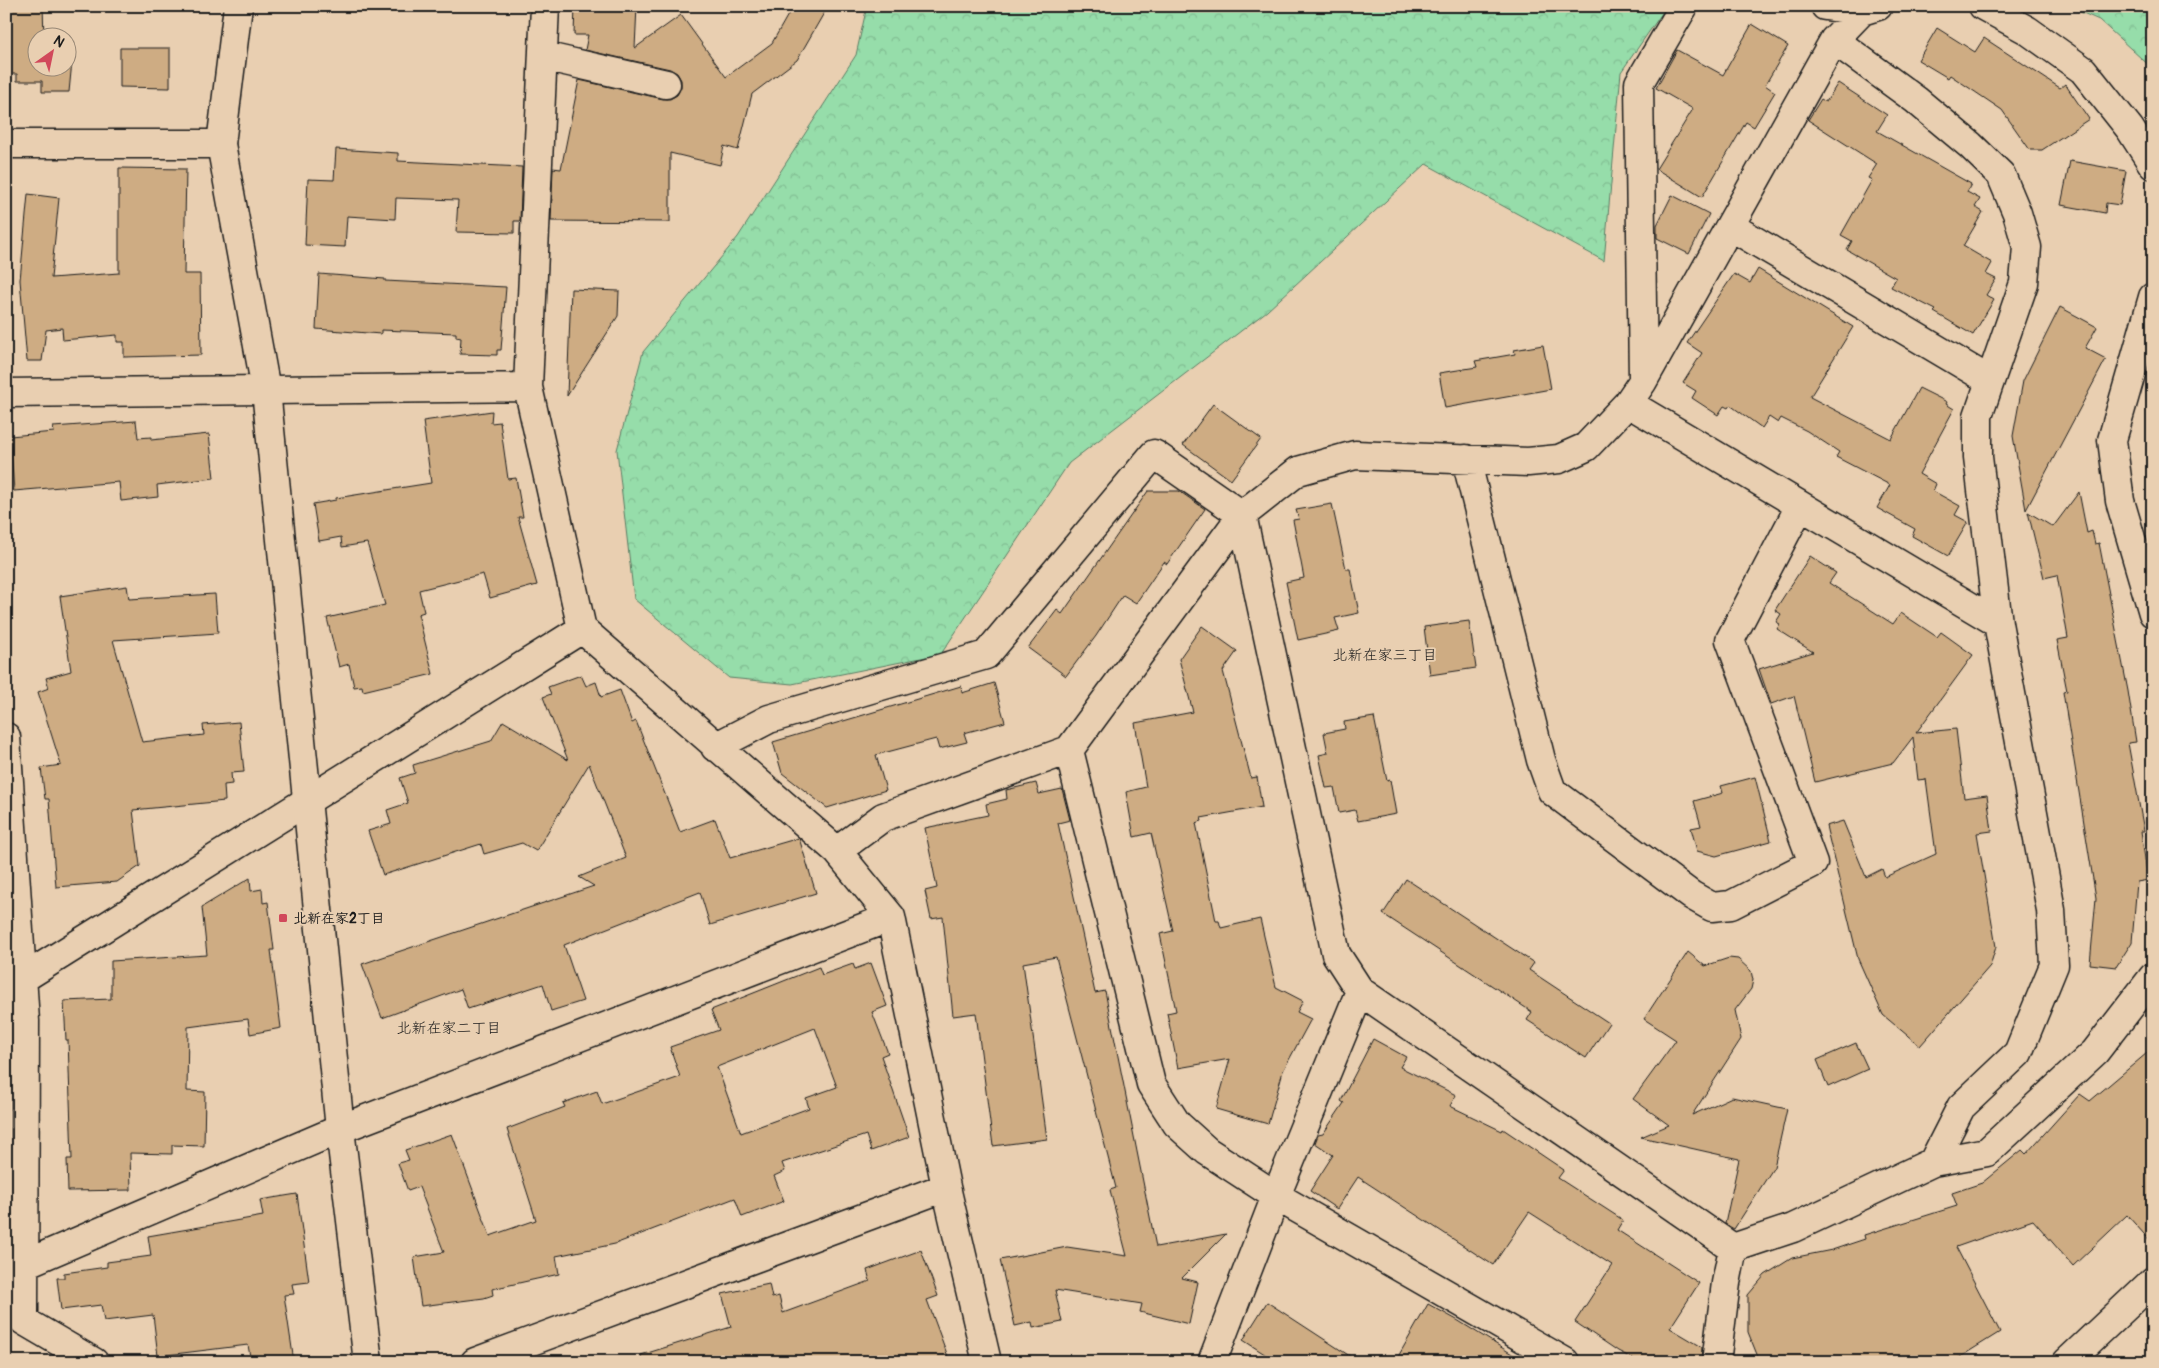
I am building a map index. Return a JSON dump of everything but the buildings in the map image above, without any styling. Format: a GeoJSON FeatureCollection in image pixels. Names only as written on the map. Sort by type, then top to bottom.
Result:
{"type":"FeatureCollection","features":[{"type":"Feature","properties":{"kind":"street"},"geometry":{"type":"LineString","coordinates":[[238,6],[221,144],[266,390],[340,1129],[368,1362]]}},
{"type":"Feature","properties":{"kind":"street"},"geometry":{"type":"LineString","coordinates":[[546,6],[528,387],[582,629],[715,747],[837,851],[891,917],[946,1187],[987,1362]]}},
{"type":"Feature","properties":{"kind":"street"},"geometry":{"type":"LineString","coordinates":[[1636,392],[1639,83],[1684,6]]}},
{"type":"Feature","properties":{"kind":"street"},"geometry":{"type":"LineString","coordinates":[[1825,6],[1870,9]]}},
{"type":"Feature","properties":{"kind":"street"},"geometry":{"type":"LineString","coordinates":[[1983,6],[2028,30],[2083,70],[2130,129],[2153,165]]}},
{"type":"Feature","properties":{"kind":"street"},"geometry":{"type":"LineString","coordinates":[[837,851],[883,817],[1069,750],[1242,516],[1298,471],[1355,455],[1528,462],[1559,459],[1586,447],[1636,392],[1834,40],[1870,9]]}},
{"type":"Feature","properties":{"kind":"street"},"geometry":{"type":"LineString","coordinates":[[1834,40],[1916,100],[1970,145],[2001,176],[2018,213],[2027,247],[2024,283],[1978,416],[1978,457],[1998,623],[2051,910],[2054,965],[2018,1053],[1961,1108],[1933,1162]]}},
{"type":"Feature","properties":{"kind":"street"},"geometry":{"type":"LineString","coordinates":[[543,56],[666,84]]}},
{"type":"Feature","properties":{"kind":"street"},"geometry":{"type":"LineString","coordinates":[[6,144],[221,144]]}},
{"type":"Feature","properties":{"kind":"street"},"geometry":{"type":"LineString","coordinates":[[1730,226],[1989,380]]}},
{"type":"Feature","properties":{"kind":"street"},"geometry":{"type":"LineString","coordinates":[[2153,297],[2112,440],[2120,501],[2153,613]]}},
{"type":"Feature","properties":{"kind":"street"},"geometry":{"type":"LineString","coordinates":[[6,393],[528,387]]}},
{"type":"Feature","properties":{"kind":"street"},"geometry":{"type":"LineString","coordinates":[[1636,392],[1800,506],[1998,623]]}},
{"type":"Feature","properties":{"kind":"street"},"geometry":{"type":"LineString","coordinates":[[715,747],[769,719],[986,655],[1154,454],[1242,516],[1336,954],[1360,991],[1734,1248]]}},
{"type":"Feature","properties":{"kind":"street"},"geometry":{"type":"LineString","coordinates":[[1466,459],[1541,760],[1552,791],[1691,895],[1712,908],[1731,905],[1813,863],[1730,640],[1800,506]]}},
{"type":"Feature","properties":{"kind":"street"},"geometry":{"type":"LineString","coordinates":[[22,979],[582,629]]}},
{"type":"Feature","properties":{"kind":"street"},"geometry":{"type":"LineString","coordinates":[[6,737],[22,979],[16,1030],[25,1264],[24,1321],[94,1362]]}},
{"type":"Feature","properties":{"kind":"street"},"geometry":{"type":"LineString","coordinates":[[1069,750],[1151,1084],[1177,1124],[1207,1152],[1276,1196],[1565,1362]]}},
{"type":"Feature","properties":{"kind":"street"},"geometry":{"type":"LineString","coordinates":[[25,1264],[340,1129],[891,917]]}},
{"type":"Feature","properties":{"kind":"street"},"geometry":{"type":"LineString","coordinates":[[1734,1248],[1793,1228],[1933,1162],[1987,1152],[2144,1006],[2153,977]]}},
{"type":"Feature","properties":{"kind":"street"},"geometry":{"type":"LineString","coordinates":[[1212,1362],[1276,1196],[1360,991]]}},
{"type":"Feature","properties":{"kind":"street"},"geometry":{"type":"LineString","coordinates":[[475,1362],[946,1187]]}},
{"type":"Feature","properties":{"kind":"street"},"geometry":{"type":"LineString","coordinates":[[1716,1362],[1726,1283],[1734,1248]]}},
{"type":"Feature","properties":{"kind":"street"},"geometry":{"type":"LineString","coordinates":[[2067,1362],[2153,1281]]}},
{"type":"Feature","properties":{"kind":"green space"},"geometry":{"type":"Polygon","coordinates":[[[867,6],[1667,6],[1621,72],[1604,261],[1426,164],[1267,311],[1069,463],[941,654],[792,684],[729,678],[634,599],[617,450],[643,352],[738,237],[856,55],[867,6]]]}},
{"type":"Feature","properties":{"kind":"green space"},"geometry":{"type":"Polygon","coordinates":[[[2067,6],[2153,6],[2153,69],[2099,20],[2067,6]]]}},
{"type":"Feature","properties":{"kind":"place","name":"北新在家2丁目"},"geometry":{"type":"Point","coordinates":[283,918]}},
{"type":"Feature","properties":{"kind":"district","name":"北新在家三丁目"},"geometry":{"type":"Point","coordinates":[1385,655]}},
{"type":"Feature","properties":{"kind":"district","name":"北新在家二丁目"},"geometry":{"type":"Point","coordinates":[449,1028]}}]}
